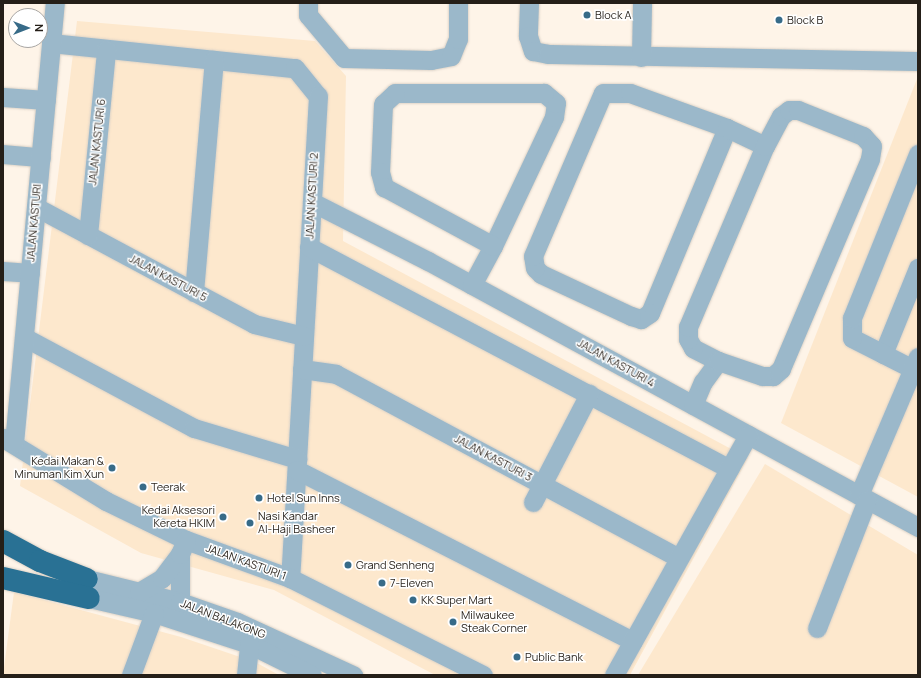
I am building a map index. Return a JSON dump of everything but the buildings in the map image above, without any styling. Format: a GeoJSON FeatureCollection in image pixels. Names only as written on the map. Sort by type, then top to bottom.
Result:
{"type":"FeatureCollection","features":[{"type":"Feature","properties":{"kind":"highway"},"geometry":{"type":"LineString","coordinates":[[3,541],[88,589]]}},
{"type":"Feature","properties":{"kind":"highway"},"geometry":{"type":"LineString","coordinates":[[3,578],[88,589]]}},
{"type":"Feature","properties":{"kind":"street","name":"JALAN KASTURI"},"geometry":{"type":"LineString","coordinates":[[9,440],[24,337],[55,3]]}},
{"type":"Feature","properties":{"kind":"street"},"geometry":{"type":"LineString","coordinates":[[308,3],[308,16],[344,58],[431,60],[451,56],[458,38],[458,3]]}},
{"type":"Feature","properties":{"kind":"street"},"geometry":{"type":"LineString","coordinates":[[529,3],[528,36],[533,51],[548,54],[642,57],[918,61]]}},
{"type":"Feature","properties":{"kind":"street"},"geometry":{"type":"LineString","coordinates":[[642,3],[642,57]]}},
{"type":"Feature","properties":{"kind":"street","name":"JALAN KASTURI 2"},"geometry":{"type":"LineString","coordinates":[[51,43],[106,50],[295,68],[318,96],[290,578]]}},
{"type":"Feature","properties":{"kind":"street","name":"JALAN KASTURI 6"},"geometry":{"type":"LineString","coordinates":[[88,235],[106,50]]}},
{"type":"Feature","properties":{"kind":"street"},"geometry":{"type":"LineString","coordinates":[[194,292],[214,60]]}},
{"type":"Feature","properties":{"kind":"street"},"geometry":{"type":"LineString","coordinates":[[472,285],[493,246],[554,117],[556,103],[544,94],[395,93],[383,104],[380,172],[384,187],[493,246]]}},
{"type":"Feature","properties":{"kind":"street"},"geometry":{"type":"LineString","coordinates":[[727,128],[650,313],[641,318],[632,316],[541,274],[535,268],[533,256],[602,93],[630,93],[727,128],[765,146]]}},
{"type":"Feature","properties":{"kind":"street"},"geometry":{"type":"LineString","coordinates":[[3,97],[46,100]]}},
{"type":"Feature","properties":{"kind":"street"},"geometry":{"type":"LineString","coordinates":[[789,110],[798,110],[863,136],[872,146],[870,159],[782,369],[773,376],[762,376],[718,361],[693,348],[688,340],[688,327],[765,146],[781,116],[789,110]]}},
{"type":"Feature","properties":{"kind":"street"},"geometry":{"type":"LineString","coordinates":[[3,154],[41,157]]}},
{"type":"Feature","properties":{"kind":"street"},"geometry":{"type":"LineString","coordinates":[[817,628],[863,498],[916,363],[884,354],[852,338],[852,318],[918,154]]}},
{"type":"Feature","properties":{"kind":"street","name":"JALAN KASTURI 4"},"geometry":{"type":"LineString","coordinates":[[312,202],[472,285],[918,527]]}},
{"type":"Feature","properties":{"kind":"street","name":"JALAN KASTURI 5"},"geometry":{"type":"LineString","coordinates":[[36,207],[254,324],[304,336]]}},
{"type":"Feature","properties":{"kind":"street"},"geometry":{"type":"LineString","coordinates":[[309,247],[729,468]]}},
{"type":"Feature","properties":{"kind":"street"},"geometry":{"type":"LineString","coordinates":[[884,354],[918,268]]}},
{"type":"Feature","properties":{"kind":"street"},"geometry":{"type":"LineString","coordinates":[[3,271],[30,273]]}},
{"type":"Feature","properties":{"kind":"street"},"geometry":{"type":"LineString","coordinates":[[24,337],[194,428],[297,464],[633,641]]}},
{"type":"Feature","properties":{"kind":"street"},"geometry":{"type":"LineString","coordinates":[[693,405],[703,382],[718,361]]}},
{"type":"Feature","properties":{"kind":"street","name":"JALAN KASTURI 3"},"geometry":{"type":"LineString","coordinates":[[302,369],[336,374],[679,558]]}},
{"type":"Feature","properties":{"kind":"street"},"geometry":{"type":"LineString","coordinates":[[533,502],[589,394]]}},
{"type":"Feature","properties":{"kind":"street"},"geometry":{"type":"LineString","coordinates":[[614,675],[748,435]]}},
{"type":"Feature","properties":{"kind":"street","name":"JALAN KASTURI 1"},"geometry":{"type":"LineString","coordinates":[[9,440],[183,547],[290,578],[483,675]]}},
{"type":"Feature","properties":{"kind":"street"},"geometry":{"type":"LineString","coordinates":[[139,592],[162,578],[183,547]]}},
{"type":"Feature","properties":{"kind":"street"},"geometry":{"type":"LineString","coordinates":[[180,602],[183,547]]}},
{"type":"Feature","properties":{"kind":"street","name":"JALAN BALAKONG"},"geometry":{"type":"LineString","coordinates":[[88,589],[139,592],[180,602],[237,622],[354,675]]}},
{"type":"Feature","properties":{"kind":"street","name":"JALAN BALAKONG"},"geometry":{"type":"LineString","coordinates":[[88,589],[250,644],[312,675]]}},
{"type":"Feature","properties":{"kind":"street"},"geometry":{"type":"LineString","coordinates":[[131,675],[154,612]]}},
{"type":"Feature","properties":{"kind":"street"},"geometry":{"type":"LineString","coordinates":[[246,675],[250,644]]}},
{"type":"Feature","properties":{"kind":"shaded area"},"geometry":{"type":"Polygon","coordinates":[[[77,21],[315,41],[346,76],[343,241],[748,458],[630,675],[435,675],[274,590],[141,553],[20,486],[77,21]]]}},
{"type":"Feature","properties":{"kind":"shaded area"},"geometry":{"type":"Polygon","coordinates":[[[918,79],[918,497],[781,423],[918,79]]]}},
{"type":"Feature","properties":{"kind":"shaded area"},"geometry":{"type":"Polygon","coordinates":[[[765,464],[918,555],[918,675],[638,675],[765,464]]]}},
{"type":"Feature","properties":{"kind":"shaded area"},"geometry":{"type":"Polygon","coordinates":[[[14,592],[181,637],[255,662],[279,675],[3,675],[14,592]]]}},
{"type":"Feature","properties":{"kind":"place","name":"Block A"},"geometry":{"type":"Point","coordinates":[587,15]}},
{"type":"Feature","properties":{"kind":"place","name":"Block B"},"geometry":{"type":"Point","coordinates":[779,20]}},
{"type":"Feature","properties":{"kind":"place","name":"Kedai Makan & Minuman Kim Xun"},"geometry":{"type":"Point","coordinates":[112,468]}},
{"type":"Feature","properties":{"kind":"place","name":"Teerak"},"geometry":{"type":"Point","coordinates":[143,487]}},
{"type":"Feature","properties":{"kind":"place","name":"Hotel Sun Inns"},"geometry":{"type":"Point","coordinates":[259,498]}},
{"type":"Feature","properties":{"kind":"place","name":"Kedai Aksesori Kereta HKIM"},"geometry":{"type":"Point","coordinates":[223,517]}},
{"type":"Feature","properties":{"kind":"place","name":"Nasi Kandar Al-Haji Basheer"},"geometry":{"type":"Point","coordinates":[250,523]}},
{"type":"Feature","properties":{"kind":"place","name":"Grand Senheng"},"geometry":{"type":"Point","coordinates":[348,565]}},
{"type":"Feature","properties":{"kind":"place","name":"7-Eleven"},"geometry":{"type":"Point","coordinates":[382,583]}},
{"type":"Feature","properties":{"kind":"place","name":"KK Super Mart"},"geometry":{"type":"Point","coordinates":[413,600]}},
{"type":"Feature","properties":{"kind":"place","name":"Milwaukee Steak Corner"},"geometry":{"type":"Point","coordinates":[453,622]}},
{"type":"Feature","properties":{"kind":"place","name":"Public Bank"},"geometry":{"type":"Point","coordinates":[517,657]}}]}
